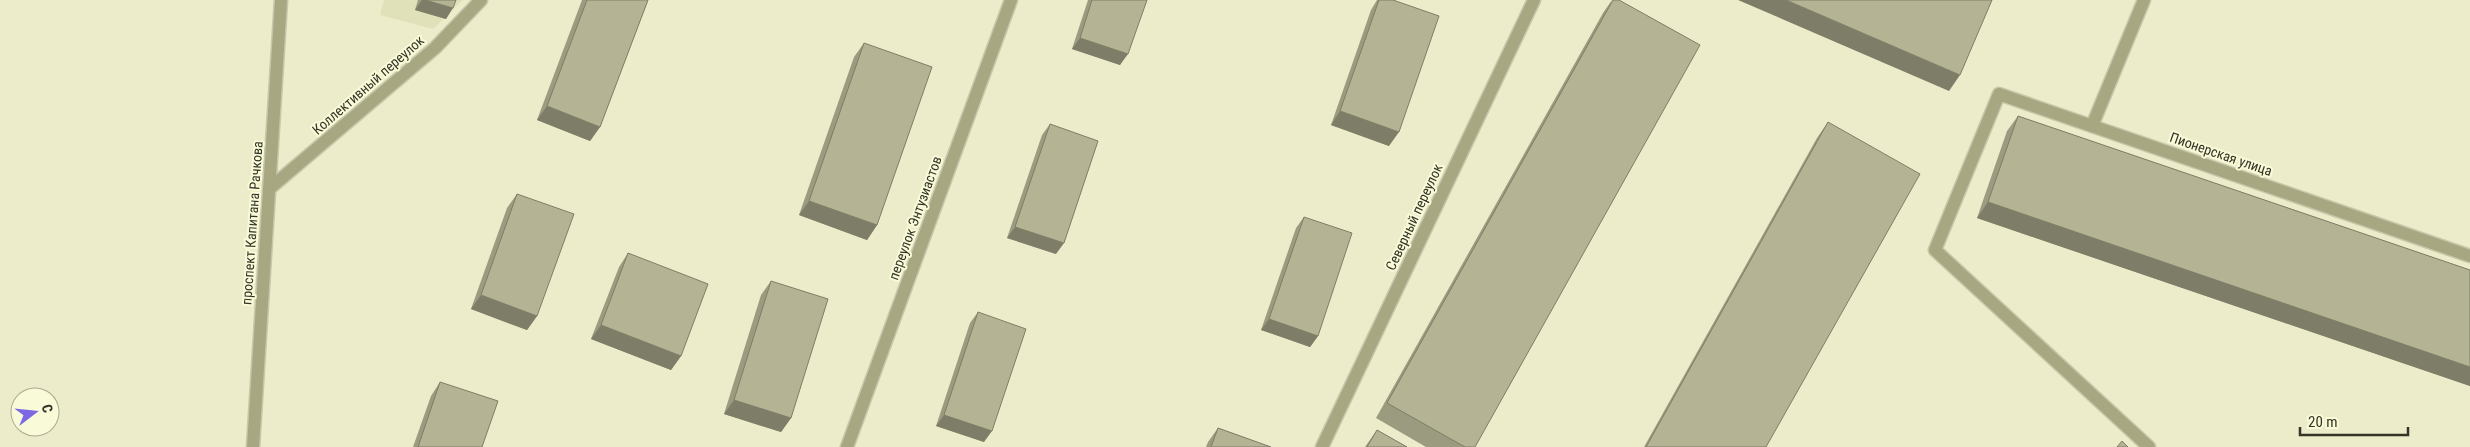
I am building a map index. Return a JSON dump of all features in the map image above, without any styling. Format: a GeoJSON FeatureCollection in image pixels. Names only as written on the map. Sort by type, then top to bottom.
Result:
{"type":"FeatureCollection","features":[{"type":"Feature","properties":{"kind":"street","name":"проспект Капитана Рачкова"},"geometry":{"type":"LineString","coordinates":[[253,447],[281,0]]}},
{"type":"Feature","properties":{"kind":"street","name":"Коллективный переулок"},"geometry":{"type":"LineString","coordinates":[[270,189],[435,48],[482,0]]}},
{"type":"Feature","properties":{"kind":"street","name":"переулок Энтузиастов"},"geometry":{"type":"LineString","coordinates":[[847,447],[1011,0]]}},
{"type":"Feature","properties":{"kind":"street","name":"Северный переулок"},"geometry":{"type":"LineString","coordinates":[[1322,447],[1534,0]]}},
{"type":"Feature","properties":{"kind":"street"},"geometry":{"type":"LineString","coordinates":[[2092,126],[2144,0]]}},
{"type":"Feature","properties":{"kind":"street","name":"Пионерская улица"},"geometry":{"type":"LineString","coordinates":[[2149,447],[1935,250],[1999,94],[2470,256]]}},
{"type":"Feature","properties":{"kind":"shaded area"},"geometry":{"type":"Polygon","coordinates":[[[384,0],[463,0],[433,29],[380,15],[384,0]]]}},
{"type":"Feature","properties":{"kind":"building"},"geometry":{"type":"Polygon","coordinates":[[[425,0],[456,0],[453,8],[425,0]]]}},
{"type":"Feature","properties":{"kind":"building"},"geometry":{"type":"Polygon","coordinates":[[[587,0],[648,0],[600,127],[547,106],[587,0]]]}},
{"type":"Feature","properties":{"kind":"building"},"geometry":{"type":"Polygon","coordinates":[[[1092,0],[1147,0],[1128,54],[1080,38],[1092,0]]]}},
{"type":"Feature","properties":{"kind":"building"},"geometry":{"type":"Polygon","coordinates":[[[1379,0],[1393,0],[1439,16],[1399,132],[1340,111],[1379,0]]]}},
{"type":"Feature","properties":{"kind":"building"},"geometry":{"type":"Polygon","coordinates":[[[1613,0],[1619,0],[1700,45],[1475,447],[1465,447],[1387,403],[1613,0]]]}},
{"type":"Feature","properties":{"kind":"building"},"geometry":{"type":"Polygon","coordinates":[[[1786,0],[1992,0],[1960,75],[1786,0]]]}},
{"type":"Feature","properties":{"kind":"building"},"geometry":{"type":"Polygon","coordinates":[[[864,43],[932,67],[877,225],[809,201],[864,43]]]}},
{"type":"Feature","properties":{"kind":"building"},"geometry":{"type":"Polygon","coordinates":[[[2018,116],[2470,270],[2470,367],[1988,202],[2018,116]]]}},
{"type":"Feature","properties":{"kind":"building"},"geometry":{"type":"Polygon","coordinates":[[[1828,122],[1920,174],[1766,447],[1646,447],[1828,122]]]}},
{"type":"Feature","properties":{"kind":"building"},"geometry":{"type":"Polygon","coordinates":[[[1050,124],[1098,141],[1064,243],[1015,227],[1050,124]]]}},
{"type":"Feature","properties":{"kind":"building"},"geometry":{"type":"Polygon","coordinates":[[[517,194],[574,214],[537,316],[481,295],[517,194]]]}},
{"type":"Feature","properties":{"kind":"building"},"geometry":{"type":"Polygon","coordinates":[[[1304,217],[1352,233],[1318,336],[1269,319],[1304,217]]]}},
{"type":"Feature","properties":{"kind":"building"},"geometry":{"type":"Polygon","coordinates":[[[628,253],[708,284],[681,356],[601,325],[628,253]]]}},
{"type":"Feature","properties":{"kind":"building"},"geometry":{"type":"Polygon","coordinates":[[[771,281],[828,299],[791,418],[734,400],[771,281]]]}},
{"type":"Feature","properties":{"kind":"building"},"geometry":{"type":"Polygon","coordinates":[[[978,312],[1026,329],[992,431],[944,415],[978,312]]]}},
{"type":"Feature","properties":{"kind":"building"},"geometry":{"type":"Polygon","coordinates":[[[440,382],[498,401],[482,447],[418,447],[440,382]]]}},
{"type":"Feature","properties":{"kind":"building"},"geometry":{"type":"Polygon","coordinates":[[[1218,428],[1271,447],[1211,447],[1218,428]]]}},
{"type":"Feature","properties":{"kind":"building"},"geometry":{"type":"Polygon","coordinates":[[[1377,430],[1407,447],[1367,447],[1377,430]]]}},
{"type":"Feature","properties":{"kind":"building"},"geometry":{"type":"Polygon","coordinates":[[[2122,441],[2128,447],[2117,447],[2122,441]]]}}]}
